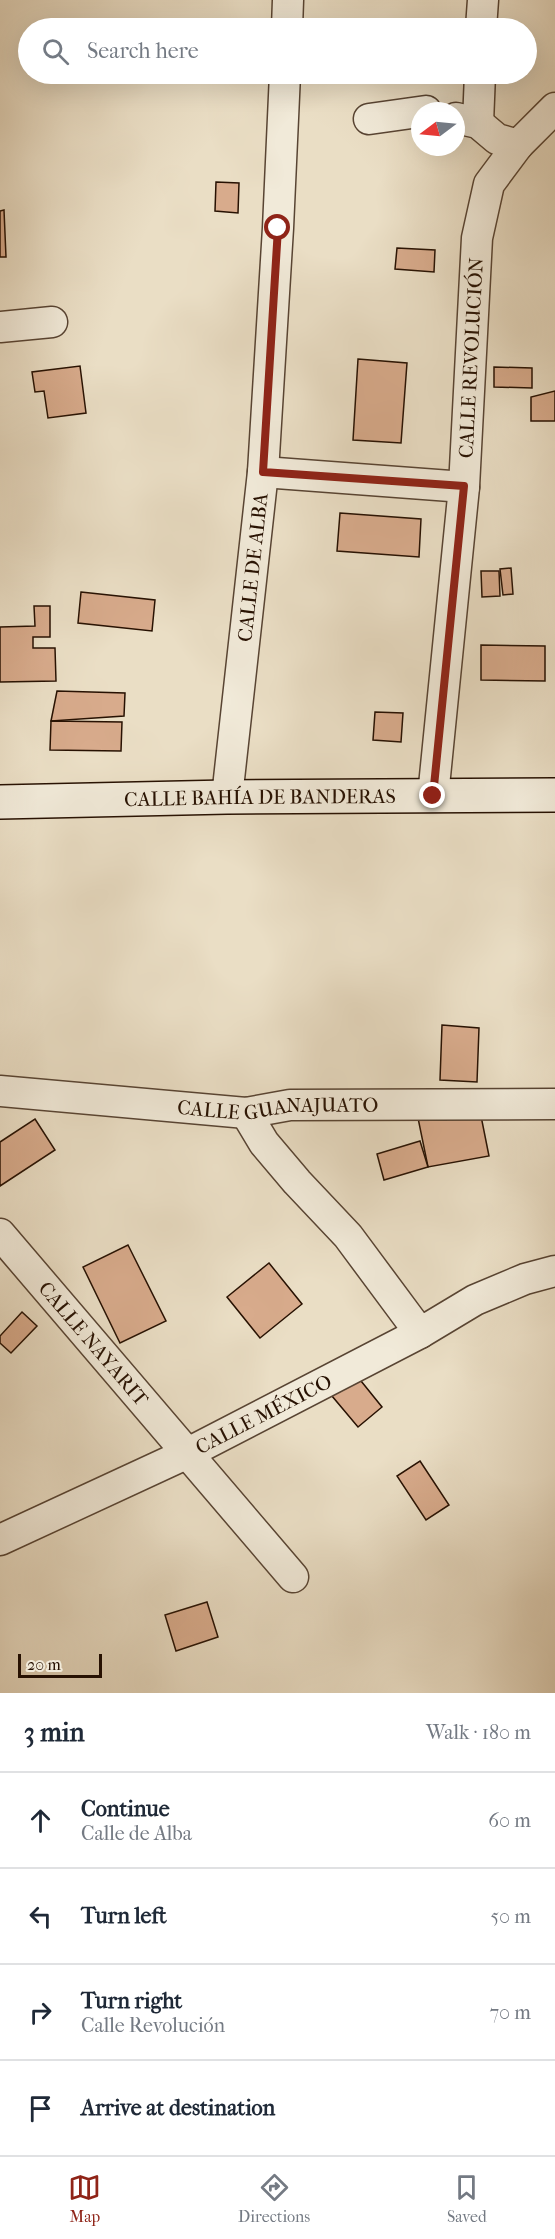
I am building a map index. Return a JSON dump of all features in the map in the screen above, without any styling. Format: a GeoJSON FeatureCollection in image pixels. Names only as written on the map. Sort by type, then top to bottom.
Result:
{"type":"FeatureCollection","features":[{"type":"Feature","properties":{"kind":"street"},"geometry":{"type":"LineString","coordinates":[[287,18],[288,0]]}},
{"type":"Feature","properties":{"kind":"street"},"geometry":{"type":"LineString","coordinates":[[482,18],[483,0]]}},
{"type":"Feature","properties":{"kind":"street","name":"CALLE DE ALBA"},"geometry":{"type":"LineString","coordinates":[[227,797],[263,472],[285,84]]}},
{"type":"Feature","properties":{"kind":"street"},"geometry":{"type":"LineString","coordinates":[[477,84],[467,121],[497,139],[518,145]]}},
{"type":"Feature","properties":{"kind":"street","name":"CALLE REVOLUCIÓN"},"geometry":{"type":"LineString","coordinates":[[433,796],[464,486],[477,238],[489,184],[518,145],[555,108]]}},
{"type":"Feature","properties":{"kind":"street"},"geometry":{"type":"LineString","coordinates":[[369,119],[411,113]]}},
{"type":"Feature","properties":{"kind":"street"},"geometry":{"type":"LineString","coordinates":[[0,327],[52,322]]}},
{"type":"Feature","properties":{"kind":"street"},"geometry":{"type":"LineString","coordinates":[[263,472],[464,486]]}},
{"type":"Feature","properties":{"kind":"street","name":"CALLE BAHÍA DE BANDERAS"},"geometry":{"type":"LineString","coordinates":[[0,802],[227,797],[555,795]]}},
{"type":"Feature","properties":{"kind":"street","name":"CALLE GUANAJUATO"},"geometry":{"type":"LineString","coordinates":[[0,1091],[246,1113],[290,1104],[555,1104]]}},
{"type":"Feature","properties":{"kind":"street"},"geometry":{"type":"LineString","coordinates":[[246,1113],[264,1143],[348,1236],[420,1334]]}},
{"type":"Feature","properties":{"kind":"street","name":"CALLE NAYARIT"},"geometry":{"type":"LineString","coordinates":[[0,1234],[293,1577]]}},
{"type":"Feature","properties":{"kind":"street","name":"CALLE MÉXICO"},"geometry":{"type":"LineString","coordinates":[[0,1540],[188,1454],[420,1334],[475,1300],[555,1271]]}},
{"type":"Feature","properties":{"kind":"building"},"geometry":{"type":"Polygon","coordinates":[[[216,182],[239,183],[238,213],[215,211],[216,182]]]}},
{"type":"Feature","properties":{"kind":"building"},"geometry":{"type":"Polygon","coordinates":[[[4,210],[6,257],[0,257],[0,211],[4,210]]]}},
{"type":"Feature","properties":{"kind":"building"},"geometry":{"type":"Polygon","coordinates":[[[397,248],[435,250],[434,272],[395,269],[397,248]]]}},
{"type":"Feature","properties":{"kind":"building"},"geometry":{"type":"Polygon","coordinates":[[[358,359],[407,363],[401,443],[353,440],[358,359]]]}},
{"type":"Feature","properties":{"kind":"building"},"geometry":{"type":"Polygon","coordinates":[[[80,366],[86,413],[48,418],[44,391],[35,392],[32,372],[80,366]]]}},
{"type":"Feature","properties":{"kind":"building"},"geometry":{"type":"Polygon","coordinates":[[[494,367],[532,368],[532,388],[494,387],[494,367]]]}},
{"type":"Feature","properties":{"kind":"building"},"geometry":{"type":"Polygon","coordinates":[[[555,391],[555,421],[531,421],[531,397],[555,391]]]}},
{"type":"Feature","properties":{"kind":"building"},"geometry":{"type":"Polygon","coordinates":[[[340,513],[421,519],[419,557],[337,551],[340,513]]]}},
{"type":"Feature","properties":{"kind":"building"},"geometry":{"type":"Polygon","coordinates":[[[511,568],[513,594],[503,595],[500,569],[511,568]]]}},
{"type":"Feature","properties":{"kind":"building"},"geometry":{"type":"Polygon","coordinates":[[[481,571],[499,571],[500,596],[482,597],[481,571]]]}},
{"type":"Feature","properties":{"kind":"building"},"geometry":{"type":"Polygon","coordinates":[[[81,592],[155,600],[152,631],[78,623],[81,592]]]}},
{"type":"Feature","properties":{"kind":"building"},"geometry":{"type":"Polygon","coordinates":[[[34,606],[50,606],[50,637],[33,637],[33,648],[55,648],[56,681],[0,682],[0,627],[35,626],[34,606]]]}},
{"type":"Feature","properties":{"kind":"building"},"geometry":{"type":"Polygon","coordinates":[[[481,645],[545,646],[545,681],[481,680],[481,645]]]}},
{"type":"Feature","properties":{"kind":"building"},"geometry":{"type":"Polygon","coordinates":[[[57,691],[125,693],[124,716],[51,721],[57,691]]]}},
{"type":"Feature","properties":{"kind":"building"},"geometry":{"type":"Polygon","coordinates":[[[375,712],[403,713],[401,742],[373,740],[375,712]]]}},
{"type":"Feature","properties":{"kind":"building"},"geometry":{"type":"Polygon","coordinates":[[[51,721],[122,722],[121,751],[50,750],[51,721]]]}},
{"type":"Feature","properties":{"kind":"building"},"geometry":{"type":"Polygon","coordinates":[[[442,1025],[479,1028],[477,1082],[440,1080],[442,1025]]]}},
{"type":"Feature","properties":{"kind":"building"},"geometry":{"type":"Polygon","coordinates":[[[479,1106],[489,1156],[428,1167],[418,1118],[479,1106]]]}},
{"type":"Feature","properties":{"kind":"building"},"geometry":{"type":"Polygon","coordinates":[[[35,1119],[55,1150],[0,1186],[0,1142],[35,1119]]]}},
{"type":"Feature","properties":{"kind":"building"},"geometry":{"type":"Polygon","coordinates":[[[420,1141],[428,1167],[384,1180],[377,1154],[420,1141]]]}},
{"type":"Feature","properties":{"kind":"building"},"geometry":{"type":"Polygon","coordinates":[[[128,1245],[166,1321],[120,1343],[83,1267],[128,1245]]]}},
{"type":"Feature","properties":{"kind":"building"},"geometry":{"type":"Polygon","coordinates":[[[269,1263],[302,1304],[260,1338],[227,1297],[269,1263]]]}},
{"type":"Feature","properties":{"kind":"building"},"geometry":{"type":"Polygon","coordinates":[[[22,1312],[37,1326],[11,1353],[0,1343],[0,1336],[22,1312]]]}},
{"type":"Feature","properties":{"kind":"building"},"geometry":{"type":"Polygon","coordinates":[[[357,1376],[382,1407],[358,1427],[332,1396],[357,1376]]]}},
{"type":"Feature","properties":{"kind":"building"},"geometry":{"type":"Polygon","coordinates":[[[420,1461],[449,1505],[426,1520],[397,1476],[420,1461]]]}},
{"type":"Feature","properties":{"kind":"building"},"geometry":{"type":"Polygon","coordinates":[[[207,1602],[218,1637],[176,1651],[165,1615],[207,1602]]]}},
{"type":"Feature","properties":{"kind":"route"},"geometry":{"type":"LineString","coordinates":[[278,228],[263,472],[464,486],[433,796]]}}]}
